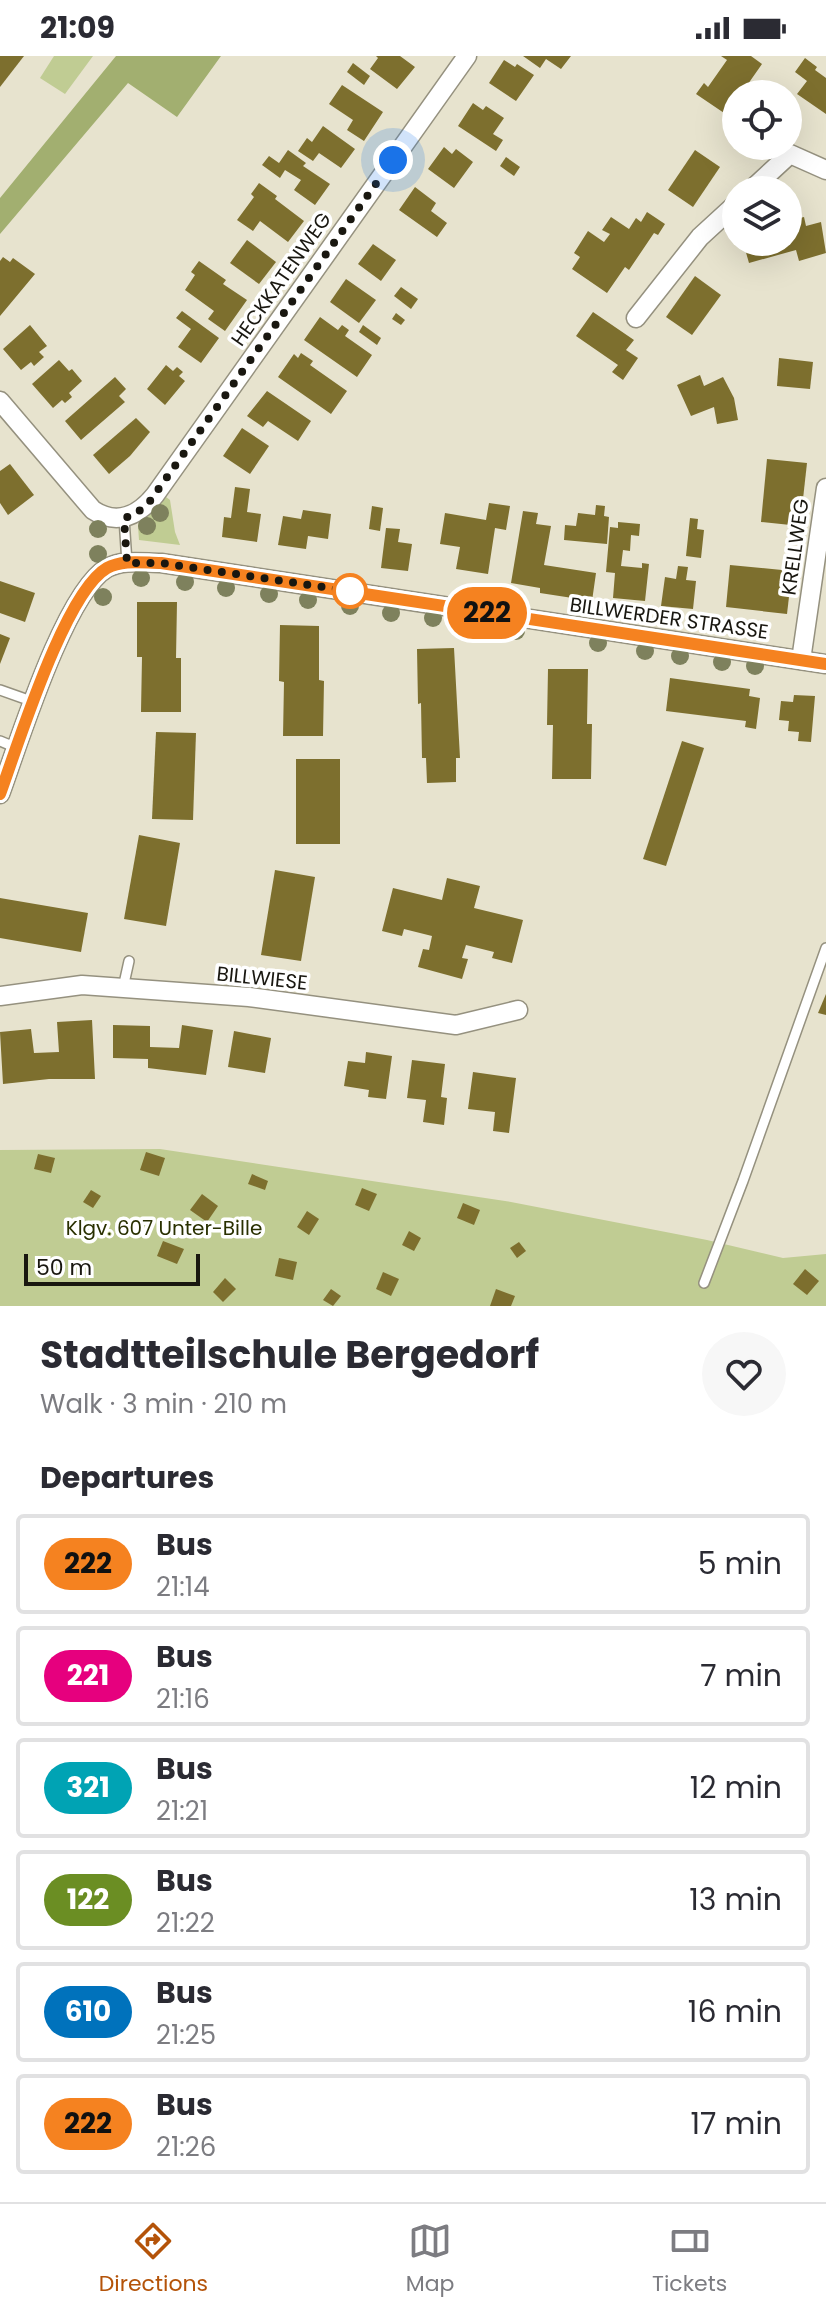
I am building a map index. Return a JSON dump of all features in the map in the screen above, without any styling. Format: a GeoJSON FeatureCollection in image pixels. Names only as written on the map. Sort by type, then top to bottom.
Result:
{"type":"FeatureCollection","features":[{"type":"Feature","properties":{"kind":"street","name":"HECKKATENWEG"},"geometry":{"type":"LineString","coordinates":[[124,518],[135,515],[155,495],[467,56]]}},
{"type":"Feature","properties":{"kind":"street"},"geometry":{"type":"LineString","coordinates":[[766,176],[790,154],[826,170]]}},
{"type":"Feature","properties":{"kind":"street"},"geometry":{"type":"LineString","coordinates":[[636,318],[700,237],[722,217]]}},
{"type":"Feature","properties":{"kind":"street"},"geometry":{"type":"LineString","coordinates":[[0,401],[93,510],[107,517],[124,518]]}},
{"type":"Feature","properties":{"kind":"street","name":"KRELLWEG"},"geometry":{"type":"LineString","coordinates":[[801,660],[826,488]]}},
{"type":"Feature","properties":{"kind":"street"},"geometry":{"type":"LineString","coordinates":[[0,794],[7,752],[34,702],[60,634],[91,581],[107,568],[127,563]]}},
{"type":"Feature","properties":{"kind":"street","name":"BILLWERDER STRASSE"},"geometry":{"type":"LineString","coordinates":[[127,563],[161,563],[826,664]]}},
{"type":"Feature","properties":{"kind":"street","name":"BILLWIESE"},"geometry":{"type":"LineString","coordinates":[[0,996],[82,985],[249,997],[456,1025],[518,1010]]}},
{"type":"Feature","properties":{"kind":"lane"},"geometry":{"type":"LineString","coordinates":[[124,518],[127,563]]}},
{"type":"Feature","properties":{"kind":"lane"},"geometry":{"type":"LineString","coordinates":[[0,690],[34,702]]}},
{"type":"Feature","properties":{"kind":"lane"},"geometry":{"type":"LineString","coordinates":[[704,1283],[826,948]]}},
{"type":"Feature","properties":{"kind":"lane"},"geometry":{"type":"LineString","coordinates":[[123,988],[129,961]]}},
{"type":"Feature","properties":{"kind":"green space"},"geometry":{"type":"Polygon","coordinates":[[[54,56],[93,56],[65,94],[40,78],[54,56]]]}},
{"type":"Feature","properties":{"kind":"green space"},"geometry":{"type":"Polygon","coordinates":[[[116,56],[221,56],[177,117],[128,83],[0,234],[0,198],[116,56]]]}},
{"type":"Feature","properties":{"kind":"green space"},"geometry":{"type":"Polygon","coordinates":[[[166,497],[170,500],[180,545],[139,540],[138,526],[166,497]]]}},
{"type":"Feature","properties":{"kind":"green space","name":"Klgv. 607 Unter-Bille"},"geometry":{"type":"Polygon","coordinates":[[[160,1149],[511,1202],[783,1258],[826,1254],[826,1306],[0,1306],[0,1150],[160,1149]]]}},
{"type":"Feature","properties":{"kind":"building"},"geometry":{"type":"Polygon","coordinates":[[[0,56],[24,56],[0,87],[0,56]]]}},
{"type":"Feature","properties":{"kind":"building"},"geometry":{"type":"Polygon","coordinates":[[[376,56],[400,56],[415,67],[397,89],[370,69],[378,58],[376,56]]]}},
{"type":"Feature","properties":{"kind":"building"},"geometry":{"type":"Polygon","coordinates":[[[523,56],[571,56],[561,69],[546,59],[540,68],[523,56]]]}},
{"type":"Feature","properties":{"kind":"building"},"geometry":{"type":"Polygon","coordinates":[[[721,56],[751,56],[762,64],[751,80],[722,80],[722,112],[696,94],[704,83],[708,87],[727,60],[721,56]]]}},
{"type":"Feature","properties":{"kind":"building"},"geometry":{"type":"Polygon","coordinates":[[[805,58],[826,78],[826,114],[802,97],[802,88],[807,81],[795,72],[805,58]]]}},
{"type":"Feature","properties":{"kind":"building"},"geometry":{"type":"Polygon","coordinates":[[[504,60],[534,75],[516,101],[489,83],[504,60]]]}},
{"type":"Feature","properties":{"kind":"building"},"geometry":{"type":"Polygon","coordinates":[[[353,63],[370,76],[364,85],[347,72],[353,63]]]}},
{"type":"Feature","properties":{"kind":"building"},"geometry":{"type":"Polygon","coordinates":[[[342,85],[383,112],[364,141],[347,130],[353,120],[329,104],[342,85]]]}},
{"type":"Feature","properties":{"kind":"building"},"geometry":{"type":"Polygon","coordinates":[[[473,103],[483,110],[486,106],[504,118],[493,134],[503,140],[496,151],[458,126],[473,103]]]}},
{"type":"Feature","properties":{"kind":"building"},"geometry":{"type":"Polygon","coordinates":[[[323,126],[355,149],[341,168],[319,153],[313,161],[298,151],[307,138],[312,142],[323,126]]]}},
{"type":"Feature","properties":{"kind":"building"},"geometry":{"type":"Polygon","coordinates":[[[444,147],[452,154],[456,149],[473,162],[454,188],[428,169],[444,147]]]}},
{"type":"Feature","properties":{"kind":"building"},"geometry":{"type":"Polygon","coordinates":[[[288,150],[306,163],[303,166],[330,184],[315,205],[294,190],[301,180],[285,170],[280,178],[262,165],[269,156],[279,163],[288,150]]]}},
{"type":"Feature","properties":{"kind":"building"},"geometry":{"type":"Polygon","coordinates":[[[695,150],[720,167],[693,207],[668,190],[695,150]]]}},
{"type":"Feature","properties":{"kind":"building"},"geometry":{"type":"Polygon","coordinates":[[[506,157],[520,167],[514,176],[500,166],[506,157]]]}},
{"type":"Feature","properties":{"kind":"building"},"geometry":{"type":"Polygon","coordinates":[[[259,183],[304,221],[288,242],[260,221],[253,231],[237,220],[254,197],[251,194],[259,183]]]}},
{"type":"Feature","properties":{"kind":"building"},"geometry":{"type":"Polygon","coordinates":[[[415,187],[436,203],[431,211],[447,223],[437,237],[399,210],[415,187]]]}},
{"type":"Feature","properties":{"kind":"building"},"geometry":{"type":"Polygon","coordinates":[[[647,212],[665,224],[658,235],[654,233],[629,270],[625,267],[607,293],[572,269],[580,257],[574,253],[588,231],[604,242],[610,234],[602,230],[611,217],[629,229],[636,218],[641,222],[647,212]]]}},
{"type":"Feature","properties":{"kind":"building"},"geometry":{"type":"Polygon","coordinates":[[[802,218],[806,226],[821,222],[826,253],[799,261],[798,256],[802,256],[802,218]]]}},
{"type":"Feature","properties":{"kind":"building"},"geometry":{"type":"Polygon","coordinates":[[[247,240],[276,262],[259,284],[230,263],[247,240]]]}},
{"type":"Feature","properties":{"kind":"building"},"geometry":{"type":"Polygon","coordinates":[[[373,244],[396,260],[381,281],[358,264],[373,244]]]}},
{"type":"Feature","properties":{"kind":"building"},"geometry":{"type":"Polygon","coordinates":[[[747,256],[774,256],[749,263],[747,256]]]}},
{"type":"Feature","properties":{"kind":"building"},"geometry":{"type":"Polygon","coordinates":[[[3,257],[10,262],[13,258],[35,274],[0,316],[0,261],[3,257]]]}},
{"type":"Feature","properties":{"kind":"building"},"geometry":{"type":"Polygon","coordinates":[[[199,261],[226,280],[223,284],[247,300],[225,331],[208,319],[214,311],[185,290],[195,275],[191,272],[199,261]]]}},
{"type":"Feature","properties":{"kind":"building"},"geometry":{"type":"Polygon","coordinates":[[[695,276],[721,295],[692,335],[666,317],[695,276]]]}},
{"type":"Feature","properties":{"kind":"building"},"geometry":{"type":"Polygon","coordinates":[[[346,279],[376,300],[359,323],[330,302],[346,279]]]}},
{"type":"Feature","properties":{"kind":"building"},"geometry":{"type":"Polygon","coordinates":[[[401,287],[418,299],[411,309],[394,296],[401,287]]]}},
{"type":"Feature","properties":{"kind":"building"},"geometry":{"type":"Polygon","coordinates":[[[182,311],[219,338],[201,363],[178,347],[191,329],[176,318],[182,311]]]}},
{"type":"Feature","properties":{"kind":"building"},"geometry":{"type":"Polygon","coordinates":[[[593,312],[634,340],[626,350],[638,358],[623,380],[612,372],[618,365],[576,336],[593,312]]]}},
{"type":"Feature","properties":{"kind":"building"},"geometry":{"type":"Polygon","coordinates":[[[396,313],[405,320],[401,325],[392,319],[396,313]]]}},
{"type":"Feature","properties":{"kind":"building"},"geometry":{"type":"Polygon","coordinates":[[[320,317],[338,330],[342,325],[349,330],[345,336],[372,355],[357,377],[304,340],[320,317]]]}},
{"type":"Feature","properties":{"kind":"building"},"geometry":{"type":"Polygon","coordinates":[[[30,325],[47,346],[39,352],[44,357],[34,366],[31,362],[21,370],[3,349],[30,325]]]}},
{"type":"Feature","properties":{"kind":"building"},"geometry":{"type":"Polygon","coordinates":[[[363,325],[381,338],[377,345],[359,332],[363,325]]]}},
{"type":"Feature","properties":{"kind":"building"},"geometry":{"type":"Polygon","coordinates":[[[301,353],[313,361],[310,365],[347,391],[331,414],[278,377],[294,354],[298,358],[301,353]]]}},
{"type":"Feature","properties":{"kind":"building"},"geometry":{"type":"Polygon","coordinates":[[[779,358],[813,362],[810,389],[777,386],[779,358]]]}},
{"type":"Feature","properties":{"kind":"building"},"geometry":{"type":"Polygon","coordinates":[[[59,360],[82,381],[69,393],[72,397],[65,403],[62,400],[53,408],[32,384],[59,360]]]}},
{"type":"Feature","properties":{"kind":"building"},"geometry":{"type":"Polygon","coordinates":[[[166,365],[173,371],[177,367],[183,372],[179,376],[185,381],[165,405],[147,389],[166,365]]]}},
{"type":"Feature","properties":{"kind":"building"},"geometry":{"type":"Polygon","coordinates":[[[700,375],[704,386],[723,377],[734,398],[738,420],[717,424],[714,407],[691,416],[677,385],[700,375]]]}},
{"type":"Feature","properties":{"kind":"building"},"geometry":{"type":"Polygon","coordinates":[[[115,377],[126,389],[119,396],[125,402],[81,440],[65,421],[115,377]]]}},
{"type":"Feature","properties":{"kind":"building"},"geometry":{"type":"Polygon","coordinates":[[[267,391],[311,421],[298,441],[268,421],[263,427],[247,416],[267,391]]]}},
{"type":"Feature","properties":{"kind":"building"},"geometry":{"type":"Polygon","coordinates":[[[136,418],[150,432],[130,456],[109,474],[93,455],[136,418]]]}},
{"type":"Feature","properties":{"kind":"building"},"geometry":{"type":"Polygon","coordinates":[[[242,428],[269,446],[250,474],[223,456],[242,428]]]}},
{"type":"Feature","properties":{"kind":"building"},"geometry":{"type":"Polygon","coordinates":[[[767,459],[807,463],[800,526],[761,522],[767,459]]]}},
{"type":"Feature","properties":{"kind":"building"},"geometry":{"type":"Polygon","coordinates":[[[10,464],[34,495],[8,515],[0,503],[0,471],[10,464]]]}},
{"type":"Feature","properties":{"kind":"building"},"geometry":{"type":"Polygon","coordinates":[[[235,487],[250,489],[247,512],[261,514],[257,542],[222,537],[224,517],[231,518],[235,487]]]}},
{"type":"Feature","properties":{"kind":"building"},"geometry":{"type":"Polygon","coordinates":[[[489,503],[510,506],[506,530],[495,528],[488,574],[456,569],[460,547],[440,544],[445,513],[486,520],[489,503]]]}},
{"type":"Feature","properties":{"kind":"building"},"geometry":{"type":"Polygon","coordinates":[[[596,505],[605,506],[604,516],[609,517],[607,544],[564,540],[565,525],[576,526],[578,513],[595,515],[596,505]]]}},
{"type":"Feature","properties":{"kind":"building"},"geometry":{"type":"Polygon","coordinates":[[[372,506],[383,508],[380,531],[369,529],[372,506]]]}},
{"type":"Feature","properties":{"kind":"building"},"geometry":{"type":"Polygon","coordinates":[[[303,510],[331,514],[328,539],[308,536],[306,549],[278,545],[283,516],[301,519],[303,510]]]}},
{"type":"Feature","properties":{"kind":"building"},"geometry":{"type":"Polygon","coordinates":[[[523,511],[538,513],[536,524],[551,526],[544,565],[596,573],[592,601],[540,593],[540,588],[511,583],[523,511]]]}},
{"type":"Feature","properties":{"kind":"building"},"geometry":{"type":"Polygon","coordinates":[[[690,518],[698,519],[697,529],[704,530],[701,558],[686,556],[690,518]]]}},
{"type":"Feature","properties":{"kind":"building"},"geometry":{"type":"Polygon","coordinates":[[[618,522],[640,524],[639,536],[631,535],[630,551],[623,550],[621,566],[642,568],[642,563],[649,564],[645,601],[613,598],[615,573],[606,572],[610,527],[618,528],[618,522]]]}},
{"type":"Feature","properties":{"kind":"building"},"geometry":{"type":"Polygon","coordinates":[[[386,528],[400,529],[398,542],[412,544],[408,571],[381,568],[386,528]]]}},
{"type":"Feature","properties":{"kind":"building"},"geometry":{"type":"Polygon","coordinates":[[[730,565],[792,571],[787,614],[726,607],[730,565]]]}},
{"type":"Feature","properties":{"kind":"building"},"geometry":{"type":"Polygon","coordinates":[[[678,566],[688,567],[686,580],[696,581],[693,609],[661,606],[665,577],[676,579],[678,566]]]}},
{"type":"Feature","properties":{"kind":"building"},"geometry":{"type":"Polygon","coordinates":[[[0,581],[35,593],[25,622],[0,613],[0,581]]]}},
{"type":"Feature","properties":{"kind":"building"},"geometry":{"type":"Polygon","coordinates":[[[137,602],[177,602],[176,658],[181,658],[181,712],[141,712],[142,657],[137,657],[137,602]]]}},
{"type":"Feature","properties":{"kind":"building"},"geometry":{"type":"Polygon","coordinates":[[[280,625],[319,626],[319,680],[324,681],[323,736],[283,736],[284,682],[279,681],[280,625]]]}},
{"type":"Feature","properties":{"kind":"building"},"geometry":{"type":"Polygon","coordinates":[[[0,634],[10,638],[0,664],[0,634]]]}},
{"type":"Feature","properties":{"kind":"building"},"geometry":{"type":"Polygon","coordinates":[[[454,648],[460,758],[456,758],[456,782],[427,783],[426,758],[422,758],[417,649],[454,648]]]}},
{"type":"Feature","properties":{"kind":"building"},"geometry":{"type":"Polygon","coordinates":[[[548,669],[588,669],[587,724],[592,724],[591,779],[552,779],[553,725],[547,725],[548,669]]]}},
{"type":"Feature","properties":{"kind":"building"},"geometry":{"type":"Polygon","coordinates":[[[670,678],[750,689],[749,696],[760,698],[756,729],[745,727],[746,721],[666,711],[670,678]]]}},
{"type":"Feature","properties":{"kind":"building"},"geometry":{"type":"Polygon","coordinates":[[[794,695],[815,696],[811,742],[798,741],[799,732],[788,731],[789,721],[779,720],[781,701],[793,702],[794,695]]]}},
{"type":"Feature","properties":{"kind":"building"},"geometry":{"type":"Polygon","coordinates":[[[156,732],[196,733],[193,820],[152,819],[156,732]]]}},
{"type":"Feature","properties":{"kind":"building"},"geometry":{"type":"Polygon","coordinates":[[[682,741],[704,748],[666,866],[643,859],[682,741]]]}},
{"type":"Feature","properties":{"kind":"building"},"geometry":{"type":"Polygon","coordinates":[[[296,759],[340,759],[340,844],[296,844],[296,759]]]}},
{"type":"Feature","properties":{"kind":"building"},"geometry":{"type":"Polygon","coordinates":[[[139,835],[180,843],[166,926],[124,919],[139,835]]]}},
{"type":"Feature","properties":{"kind":"building"},"geometry":{"type":"Polygon","coordinates":[[[275,870],[315,877],[301,961],[261,955],[275,870]]]}},
{"type":"Feature","properties":{"kind":"building"},"geometry":{"type":"Polygon","coordinates":[[[447,878],[480,886],[474,908],[523,920],[512,963],[492,958],[494,952],[466,945],[462,958],[468,959],[462,979],[418,967],[423,949],[429,950],[432,936],[404,929],[402,936],[382,931],[393,888],[442,900],[447,878]]]}},
{"type":"Feature","properties":{"kind":"building"},"geometry":{"type":"Polygon","coordinates":[[[0,898],[88,913],[81,952],[0,938],[0,898]]]}},
{"type":"Feature","properties":{"kind":"building"},"geometry":{"type":"Polygon","coordinates":[[[826,994],[826,1015],[818,1013],[826,994]]]}},
{"type":"Feature","properties":{"kind":"building"},"geometry":{"type":"Polygon","coordinates":[[[92,1020],[95,1079],[49,1079],[3,1084],[0,1032],[31,1029],[34,1053],[59,1052],[57,1022],[92,1020]]]}},
{"type":"Feature","properties":{"kind":"building"},"geometry":{"type":"Polygon","coordinates":[[[113,1025],[150,1026],[150,1047],[179,1048],[182,1025],[213,1030],[206,1075],[148,1068],[148,1059],[113,1058],[113,1025]]]}},
{"type":"Feature","properties":{"kind":"building"},"geometry":{"type":"Polygon","coordinates":[[[234,1031],[271,1038],[265,1073],[228,1067],[234,1031]]]}},
{"type":"Feature","properties":{"kind":"building"},"geometry":{"type":"Polygon","coordinates":[[[366,1052],[392,1056],[386,1099],[368,1097],[369,1090],[344,1086],[348,1061],[365,1063],[366,1052]]]}},
{"type":"Feature","properties":{"kind":"building"},"geometry":{"type":"Polygon","coordinates":[[[412,1060],[445,1064],[441,1097],[447,1098],[444,1125],[423,1122],[426,1100],[407,1098],[412,1060]]]}},
{"type":"Feature","properties":{"kind":"building"},"geometry":{"type":"Polygon","coordinates":[[[473,1072],[516,1078],[509,1133],[493,1131],[495,1112],[468,1109],[473,1072]]]}},
{"type":"Feature","properties":{"kind":"building"},"geometry":{"type":"Polygon","coordinates":[[[146,1152],[165,1158],[159,1176],[140,1170],[146,1152]]]}},
{"type":"Feature","properties":{"kind":"building"},"geometry":{"type":"Polygon","coordinates":[[[38,1154],[55,1158],[51,1173],[34,1169],[38,1154]]]}},
{"type":"Feature","properties":{"kind":"building"},"geometry":{"type":"Polygon","coordinates":[[[252,1174],[268,1181],[265,1190],[248,1184],[252,1174]]]}},
{"type":"Feature","properties":{"kind":"building"},"geometry":{"type":"Polygon","coordinates":[[[362,1188],[377,1194],[369,1211],[355,1205],[362,1188]]]}},
{"type":"Feature","properties":{"kind":"building"},"geometry":{"type":"Polygon","coordinates":[[[91,1190],[101,1196],[93,1208],[83,1202],[91,1190]]]}},
{"type":"Feature","properties":{"kind":"building"},"geometry":{"type":"Polygon","coordinates":[[[202,1194],[218,1206],[207,1222],[190,1210],[202,1194]]]}},
{"type":"Feature","properties":{"kind":"building"},"geometry":{"type":"Polygon","coordinates":[[[463,1203],[480,1210],[474,1225],[457,1218],[463,1203]]]}},
{"type":"Feature","properties":{"kind":"building"},"geometry":{"type":"Polygon","coordinates":[[[307,1211],[319,1219],[309,1235],[297,1227],[307,1211]]]}},
{"type":"Feature","properties":{"kind":"building"},"geometry":{"type":"Polygon","coordinates":[[[409,1231],[421,1238],[414,1251],[402,1245],[409,1231]]]}},
{"type":"Feature","properties":{"kind":"building"},"geometry":{"type":"Polygon","coordinates":[[[163,1241],[184,1249],[177,1264],[157,1256],[163,1241]]]}},
{"type":"Feature","properties":{"kind":"building"},"geometry":{"type":"Polygon","coordinates":[[[519,1242],[526,1251],[517,1258],[510,1248],[519,1242]]]}},
{"type":"Feature","properties":{"kind":"building"},"geometry":{"type":"Polygon","coordinates":[[[279,1258],[297,1262],[293,1280],[275,1276],[279,1258]]]}},
{"type":"Feature","properties":{"kind":"building"},"geometry":{"type":"Polygon","coordinates":[[[805,1269],[819,1281],[807,1295],[793,1284],[805,1269]]]}},
{"type":"Feature","properties":{"kind":"building"},"geometry":{"type":"Polygon","coordinates":[[[383,1272],[399,1279],[391,1296],[376,1289],[383,1272]]]}},
{"type":"Feature","properties":{"kind":"building"},"geometry":{"type":"Polygon","coordinates":[[[225,1278],[236,1289],[223,1302],[213,1292],[225,1278]]]}},
{"type":"Feature","properties":{"kind":"building"},"geometry":{"type":"Polygon","coordinates":[[[331,1289],[341,1296],[333,1306],[323,1300],[331,1289]]]}},
{"type":"Feature","properties":{"kind":"building"},"geometry":{"type":"Polygon","coordinates":[[[496,1289],[515,1296],[511,1306],[490,1306],[496,1289]]]}},
{"type":"Feature","properties":{"kind":"bus line","name":"222"},"geometry":{"type":"LineString","coordinates":[[0,794],[60,634],[91,581],[115,564],[161,563],[826,664]]}},
{"type":"Feature","properties":{"kind":"route"},"geometry":{"type":"LineString","coordinates":[[350,591],[161,563],[127,563],[124,518],[135,515],[150,501],[393,160]]}}]}
